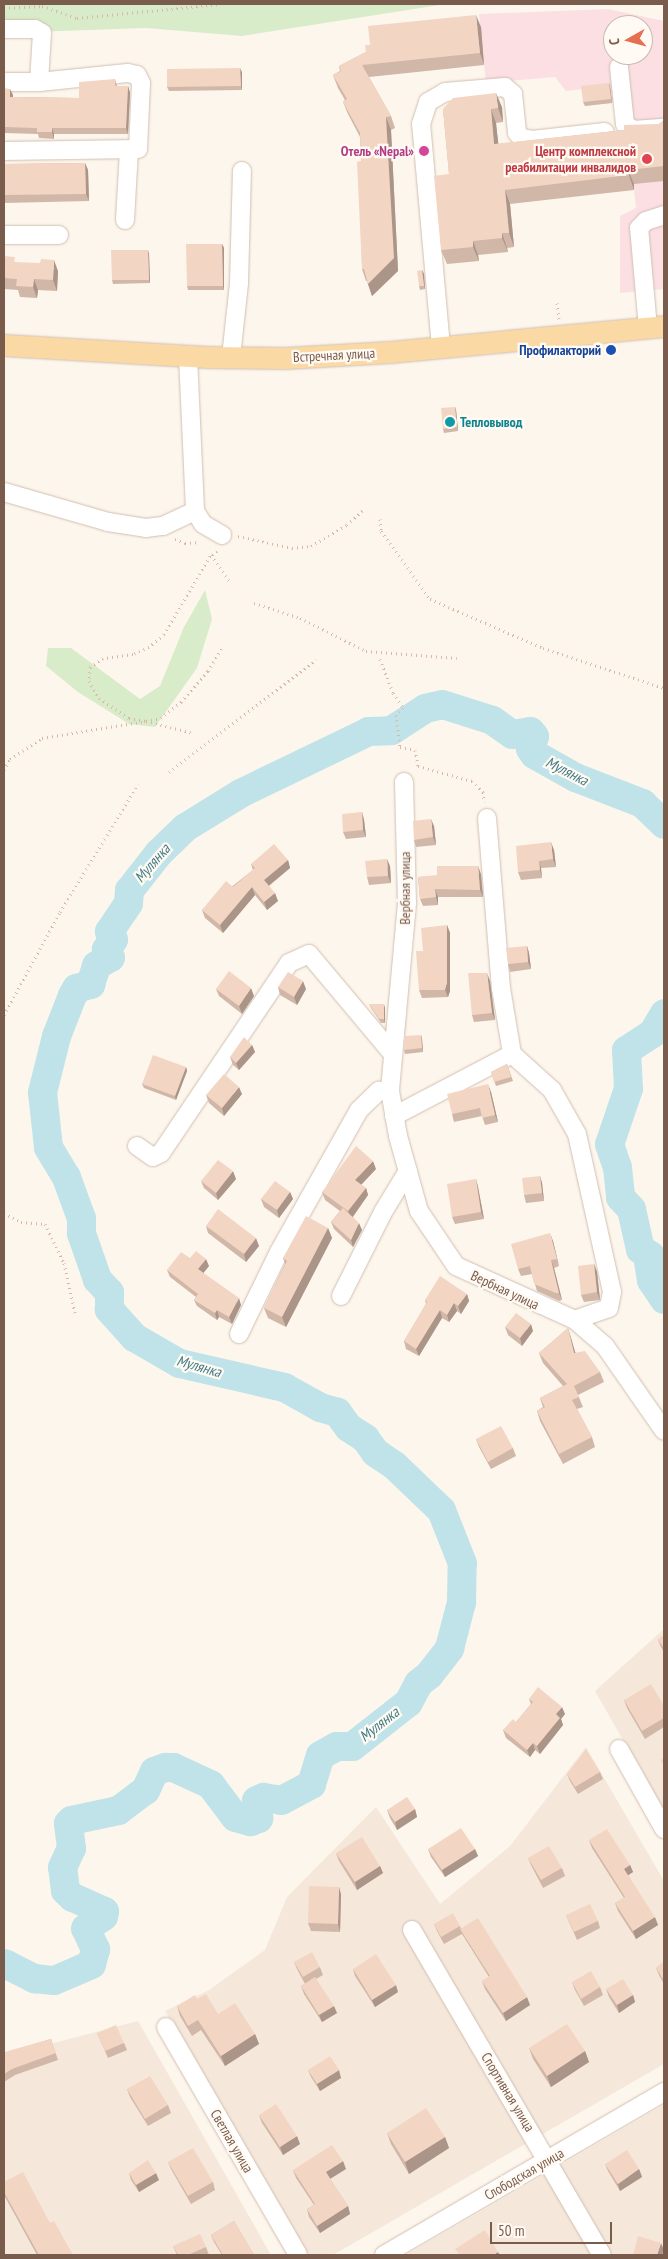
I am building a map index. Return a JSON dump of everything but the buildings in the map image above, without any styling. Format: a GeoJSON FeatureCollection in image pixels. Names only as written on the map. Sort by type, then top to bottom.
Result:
{"type":"FeatureCollection","features":[{"type":"Feature","properties":{"kind":"main road","name":"Встречная улица"},"geometry":{"type":"LineString","coordinates":[[4,345],[188,356],[285,358],[441,348],[656,327]]}},
{"type":"Feature","properties":{"kind":"street"},"geometry":{"type":"LineString","coordinates":[[4,29],[35,29],[42,33],[39,82]]}},
{"type":"Feature","properties":{"kind":"street"},"geometry":{"type":"LineString","coordinates":[[619,66],[625,124],[639,131],[664,128]]}},
{"type":"Feature","properties":{"kind":"street"},"geometry":{"type":"LineString","coordinates":[[4,82],[39,82],[128,73],[137,75],[141,83],[138,150],[4,150]]}},
{"type":"Feature","properties":{"kind":"street"},"geometry":{"type":"LineString","coordinates":[[441,348],[421,124],[428,102],[445,92],[505,87],[513,94],[517,132],[522,138],[532,140],[605,132]]}},
{"type":"Feature","properties":{"kind":"street"},"geometry":{"type":"LineString","coordinates":[[125,220],[129,150]]}},
{"type":"Feature","properties":{"kind":"street"},"geometry":{"type":"LineString","coordinates":[[231,357],[239,283],[242,171]]}},
{"type":"Feature","properties":{"kind":"street"},"geometry":{"type":"LineString","coordinates":[[656,327],[639,228],[646,221],[664,215]]}},
{"type":"Feature","properties":{"kind":"street"},"geometry":{"type":"LineString","coordinates":[[4,236],[59,235]]}},
{"type":"Feature","properties":{"kind":"street"},"geometry":{"type":"LineString","coordinates":[[188,356],[195,511],[203,524],[227,539]]}},
{"type":"Feature","properties":{"kind":"street"},"geometry":{"type":"LineString","coordinates":[[4,492],[108,522],[146,528],[163,526],[195,511]]}},
{"type":"Feature","properties":{"kind":"street","name":"Вербная улица"},"geometry":{"type":"LineString","coordinates":[[404,782],[407,902],[390,1091],[394,1116],[419,1211],[456,1266],[574,1320],[605,1346],[664,1431]]}},
{"type":"Feature","properties":{"kind":"street"},"geometry":{"type":"LineString","coordinates":[[487,818],[500,988],[512,1054],[552,1090],[577,1134],[612,1292],[609,1308],[574,1320]]}},
{"type":"Feature","properties":{"kind":"street"},"geometry":{"type":"LineString","coordinates":[[137,1146],[153,1157],[161,1153],[289,963],[309,954],[394,1054]]}},
{"type":"Feature","properties":{"kind":"street"},"geometry":{"type":"LineString","coordinates":[[394,1116],[512,1054]]}},
{"type":"Feature","properties":{"kind":"street"},"geometry":{"type":"LineString","coordinates":[[239,1334],[279,1252],[359,1110],[379,1091],[390,1091]]}},
{"type":"Feature","properties":{"kind":"street"},"geometry":{"type":"LineString","coordinates":[[341,1296],[383,1212],[408,1171]]}},
{"type":"Feature","properties":{"kind":"street"},"geometry":{"type":"LineString","coordinates":[[619,1749],[664,1829]]}},
{"type":"Feature","properties":{"kind":"street","name":"Спортивная улица"},"geometry":{"type":"LineString","coordinates":[[412,1930],[602,2255]]}},
{"type":"Feature","properties":{"kind":"street","name":"Светлая улица"},"geometry":{"type":"LineString","coordinates":[[166,2027],[298,2255]]}},
{"type":"Feature","properties":{"kind":"street","name":"Слободская улица"},"geometry":{"type":"LineString","coordinates":[[384,2255],[664,2092]]}},
{"type":"Feature","properties":{"kind":"path"},"geometry":{"type":"LineString","coordinates":[[4,8],[42,6],[76,18],[220,4]]}},
{"type":"Feature","properties":{"kind":"path"},"geometry":{"type":"LineString","coordinates":[[558,303],[560,325]]}},
{"type":"Feature","properties":{"kind":"path"},"geometry":{"type":"LineString","coordinates":[[173,538],[194,544],[227,539],[292,548],[311,546],[347,524],[362,511]]}},
{"type":"Feature","properties":{"kind":"path"},"geometry":{"type":"LineString","coordinates":[[380,519],[381,531],[430,599],[543,648],[664,688]]}},
{"type":"Feature","properties":{"kind":"path"},"geometry":{"type":"LineString","coordinates":[[193,733],[129,718],[99,698],[89,681],[90,667],[103,658],[134,654],[149,647],[164,634],[210,556],[227,539]]}},
{"type":"Feature","properties":{"kind":"path"},"geometry":{"type":"LineString","coordinates":[[210,556],[227,539]]}},
{"type":"Feature","properties":{"kind":"path"},"geometry":{"type":"LineString","coordinates":[[210,556],[228,581]]}},
{"type":"Feature","properties":{"kind":"path"},"geometry":{"type":"LineString","coordinates":[[254,603],[300,618],[366,651],[457,658]]}},
{"type":"Feature","properties":{"kind":"path"},"geometry":{"type":"LineString","coordinates":[[4,770],[10,760],[42,738],[161,718],[181,702],[208,671],[222,648]]}},
{"type":"Feature","properties":{"kind":"path"},"geometry":{"type":"LineString","coordinates":[[380,659],[403,708],[396,715],[400,747],[415,750],[418,766],[472,781],[483,792],[487,818]]}},
{"type":"Feature","properties":{"kind":"path"},"geometry":{"type":"LineString","coordinates":[[168,772],[316,660]]}},
{"type":"Feature","properties":{"kind":"path"},"geometry":{"type":"LineString","coordinates":[[4,1015],[60,912],[138,784]]}},
{"type":"Feature","properties":{"kind":"path"},"geometry":{"type":"LineString","coordinates":[[4,1213],[21,1222],[45,1224],[64,1262],[75,1313]]}},
{"type":"Feature","properties":{"kind":"shaded area","name":"Центр комплексной реабилитации инвалидов"},"geometry":{"type":"Polygon","coordinates":[[[608,9],[636,15],[603,15],[603,65],[653,65],[653,19],[664,21],[664,289],[620,293],[620,216],[636,208],[629,144],[618,102],[585,106],[583,89],[566,91],[555,77],[486,83],[479,14],[608,9]]]}},
{"type":"Feature","properties":{"kind":"shaded area"},"geometry":{"type":"Polygon","coordinates":[[[664,1629],[664,1812],[595,1691],[664,1629]]]}},
{"type":"Feature","properties":{"kind":"shaded area"},"geometry":{"type":"Polygon","coordinates":[[[586,1747],[664,1881],[664,2064],[333,2255],[309,2255],[165,2011],[209,1990],[265,1950],[287,1897],[376,1807],[440,1904],[510,1846],[586,1747]]]}},
{"type":"Feature","properties":{"kind":"shaded area"},"geometry":{"type":"Polygon","coordinates":[[[138,2021],[271,2255],[4,2255],[4,2056],[138,2021]]]}},
{"type":"Feature","properties":{"kind":"shaded area"},"geometry":{"type":"Polygon","coordinates":[[[664,2105],[664,2255],[406,2255],[664,2105]]]}},
{"type":"Feature","properties":{"kind":"green space"},"geometry":{"type":"Polygon","coordinates":[[[4,4],[446,4],[242,36],[146,28],[4,33],[4,4]]]}},
{"type":"Feature","properties":{"kind":"green space"},"geometry":{"type":"Polygon","coordinates":[[[205,590],[212,619],[197,668],[155,727],[129,724],[78,692],[46,666],[48,648],[71,648],[140,699],[160,686],[184,627],[205,590]]]}},
{"type":"Feature","properties":{"kind":"waterway","name":"Мулянка"},"geometry":{"type":"LineString","coordinates":[[4,1963],[34,1978],[54,1980],[91,1964],[95,1949],[85,1928],[103,1916],[104,1911],[72,1897],[65,1890],[62,1867],[71,1848],[68,1823],[71,1820],[118,1810],[145,1790],[154,1771],[165,1767],[173,1767],[210,1784],[235,1817],[250,1821],[258,1818],[256,1800],[263,1797],[281,1800],[311,1784],[320,1755],[336,1746],[352,1746],[408,1702],[418,1683],[429,1674],[449,1648],[461,1602],[462,1563],[441,1510],[394,1465],[375,1452],[365,1438],[348,1427],[337,1412],[320,1407],[284,1387],[179,1363],[134,1337],[109,1309],[109,1292],[97,1279],[81,1233],[81,1218],[66,1177],[48,1147],[42,1092],[56,1036],[72,995],[76,988],[90,984],[96,965],[110,957],[106,949],[113,939],[109,931],[128,903],[129,890],[158,853],[185,827],[240,793],[368,731],[391,730],[425,708],[442,704],[492,720],[512,734],[530,731],[534,736],[530,748],[534,754],[575,777],[642,803],[664,824]]}},
{"type":"Feature","properties":{"kind":"waterway","name":"Мулянка"},"geometry":{"type":"LineString","coordinates":[[664,1013],[652,1033],[626,1050],[628,1088],[609,1144],[617,1167],[620,1197],[631,1209],[640,1249],[650,1255],[648,1261],[651,1280],[664,1299]]}},
{"type":"Feature","properties":{"kind":"place","name":"Отель «Nepal»"},"geometry":{"type":"Point","coordinates":[424,151]}},
{"type":"Feature","properties":{"kind":"place","name":"Центр комплексной реабилитации инвалидов"},"geometry":{"type":"Point","coordinates":[647,159]}},
{"type":"Feature","properties":{"kind":"place","name":"Профилакторий"},"geometry":{"type":"Point","coordinates":[611,350]}},
{"type":"Feature","properties":{"kind":"place","name":"Тепловывод"},"geometry":{"type":"Point","coordinates":[450,422]}}]}
